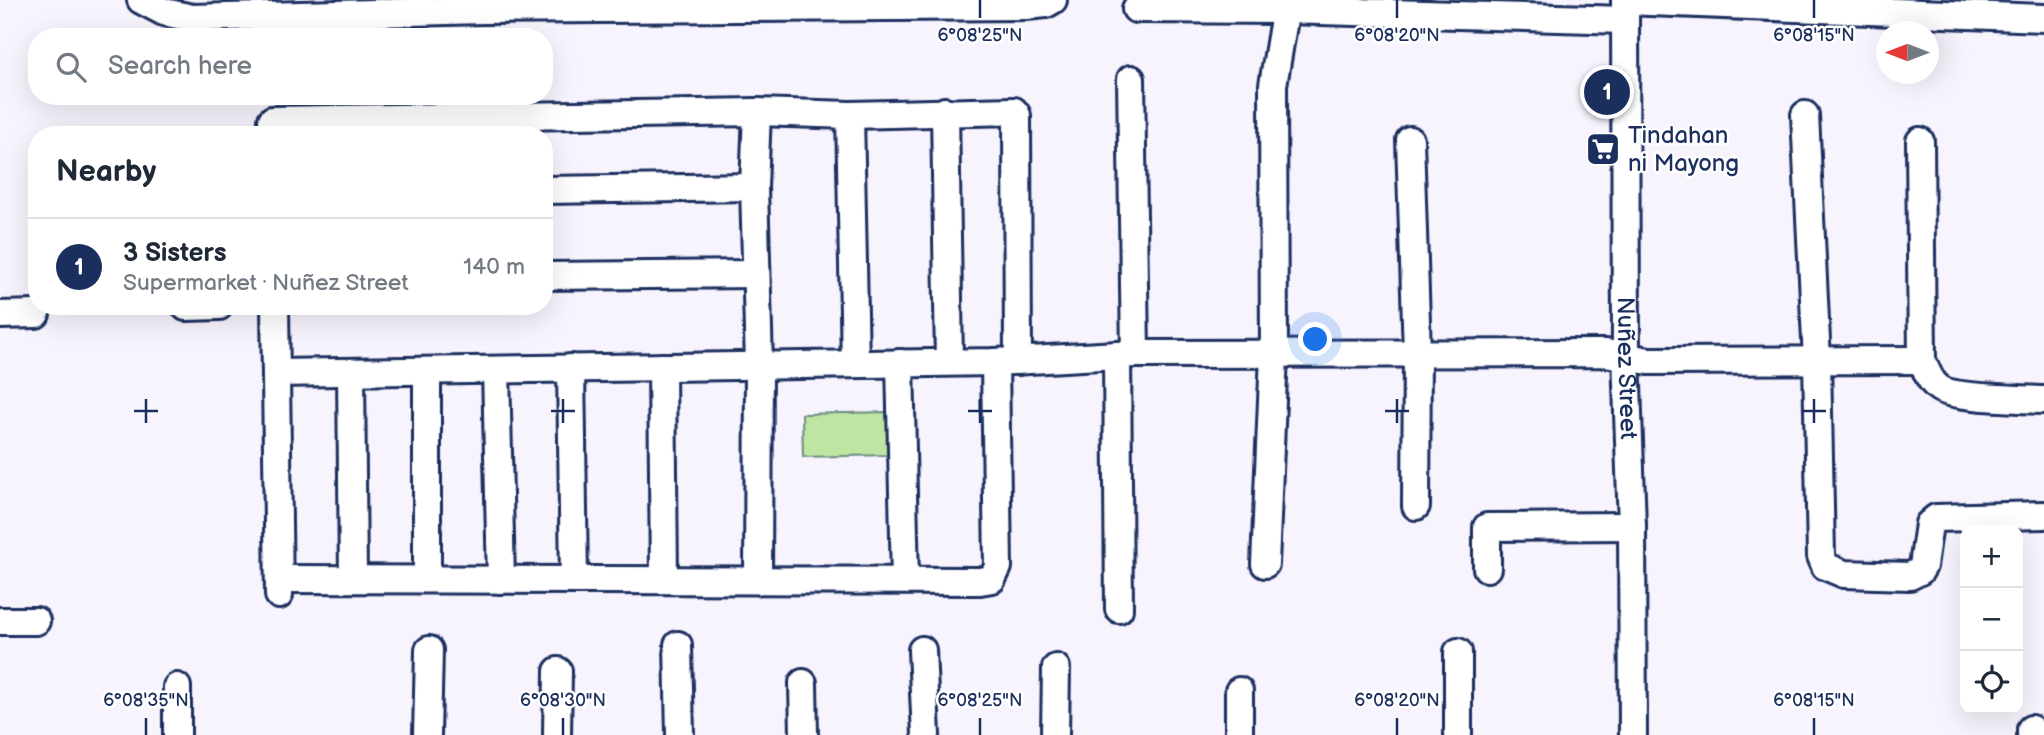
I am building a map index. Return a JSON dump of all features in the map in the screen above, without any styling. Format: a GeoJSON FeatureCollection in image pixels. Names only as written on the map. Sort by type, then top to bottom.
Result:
{"type":"FeatureCollection","features":[{"type":"Feature","properties":{"kind":"street"},"geometry":{"type":"LineString","coordinates":[[141,0],[164,12],[192,18],[483,5],[1026,6],[1046,4],[1053,0]]}},
{"type":"Feature","properties":{"kind":"street"},"geometry":{"type":"LineString","coordinates":[[1136,9],[1625,7],[2044,18]]}},
{"type":"Feature","properties":{"kind":"street","name":"Nuñez Street"},"geometry":{"type":"LineString","coordinates":[[1625,7],[1626,356],[1632,526],[1633,735]]}},
{"type":"Feature","properties":{"kind":"street"},"geometry":{"type":"LineString","coordinates":[[1265,564],[1274,354],[1272,85],[1284,19]]}},
{"type":"Feature","properties":{"kind":"street"},"geometry":{"type":"LineString","coordinates":[[1119,609],[1131,79]]}},
{"type":"Feature","properties":{"kind":"street"},"geometry":{"type":"LineString","coordinates":[[272,118],[757,112],[850,115],[1011,110],[1017,115],[996,574],[992,579],[980,581],[353,579],[279,588],[275,315]]}},
{"type":"Feature","properties":{"kind":"street"},"geometry":{"type":"LineString","coordinates":[[945,111],[949,362]]}},
{"type":"Feature","properties":{"kind":"street"},"geometry":{"type":"LineString","coordinates":[[757,112],[754,187],[759,365],[758,580]]}},
{"type":"Feature","properties":{"kind":"street"},"geometry":{"type":"LineString","coordinates":[[850,115],[855,364]]}},
{"type":"Feature","properties":{"kind":"street"},"geometry":{"type":"LineString","coordinates":[[1805,115],[1817,361],[1821,556],[1825,566],[1843,574],[1910,576],[1920,571],[1923,566],[1929,524],[1936,518],[2044,515]]}},
{"type":"Feature","properties":{"kind":"street"},"geometry":{"type":"LineString","coordinates":[[1410,140],[1417,354],[1416,506]]}},
{"type":"Feature","properties":{"kind":"street"},"geometry":{"type":"LineString","coordinates":[[1920,141],[1922,360],[1934,384],[1948,393],[2044,400]]}},
{"type":"Feature","properties":{"kind":"street"},"geometry":{"type":"LineString","coordinates":[[553,190],[754,187]]}},
{"type":"Feature","properties":{"kind":"street"},"geometry":{"type":"LineString","coordinates":[[553,276],[757,274]]}},
{"type":"Feature","properties":{"kind":"street"},"geometry":{"type":"LineString","coordinates":[[0,315],[28,314]]}},
{"type":"Feature","properties":{"kind":"street"},"geometry":{"type":"LineString","coordinates":[[276,373],[1007,361],[1126,355],[1606,353],[1649,361],[1922,360]]}},
{"type":"Feature","properties":{"kind":"street"},"geometry":{"type":"LineString","coordinates":[[900,363],[905,580]]}},
{"type":"Feature","properties":{"kind":"street"},"geometry":{"type":"LineString","coordinates":[[663,367],[664,580]]}},
{"type":"Feature","properties":{"kind":"street"},"geometry":{"type":"LineString","coordinates":[[571,369],[574,580]]}},
{"type":"Feature","properties":{"kind":"street"},"geometry":{"type":"LineString","coordinates":[[496,370],[501,580]]}},
{"type":"Feature","properties":{"kind":"street"},"geometry":{"type":"LineString","coordinates":[[426,371],[426,579]]}},
{"type":"Feature","properties":{"kind":"street"},"geometry":{"type":"LineString","coordinates":[[351,372],[353,579]]}},
{"type":"Feature","properties":{"kind":"street"},"geometry":{"type":"LineString","coordinates":[[1487,568],[1487,527],[1632,526]]}},
{"type":"Feature","properties":{"kind":"street"},"geometry":{"type":"LineString","coordinates":[[0,621],[36,621]]}},
{"type":"Feature","properties":{"kind":"street"},"geometry":{"type":"LineString","coordinates":[[678,645],[680,735]]}},
{"type":"Feature","properties":{"kind":"street"},"geometry":{"type":"LineString","coordinates":[[427,735],[429,650]]}},
{"type":"Feature","properties":{"kind":"street"},"geometry":{"type":"LineString","coordinates":[[922,650],[926,735]]}},
{"type":"Feature","properties":{"kind":"street"},"geometry":{"type":"LineString","coordinates":[[1458,652],[1458,735]]}},
{"type":"Feature","properties":{"kind":"street"},"geometry":{"type":"LineString","coordinates":[[1055,735],[1056,668]]}},
{"type":"Feature","properties":{"kind":"street"},"geometry":{"type":"LineString","coordinates":[[557,735],[558,671]]}},
{"type":"Feature","properties":{"kind":"street"},"geometry":{"type":"LineString","coordinates":[[803,683],[804,735]]}},
{"type":"Feature","properties":{"kind":"street"},"geometry":{"type":"LineString","coordinates":[[177,687],[177,735]]}},
{"type":"Feature","properties":{"kind":"street"},"geometry":{"type":"LineString","coordinates":[[1239,691],[1239,735]]}},
{"type":"Feature","properties":{"kind":"green space"},"geometry":{"type":"Polygon","coordinates":[[[887,412],[888,455],[803,457],[802,414],[887,412]]]}},
{"type":"Feature","properties":{"kind":"place","name":"3 Sisters"},"geometry":{"type":"Point","coordinates":[1607,92]}},
{"type":"Feature","properties":{"kind":"place","name":"Tindahan ni Mayong"},"geometry":{"type":"Point","coordinates":[1603,149]}}]}
